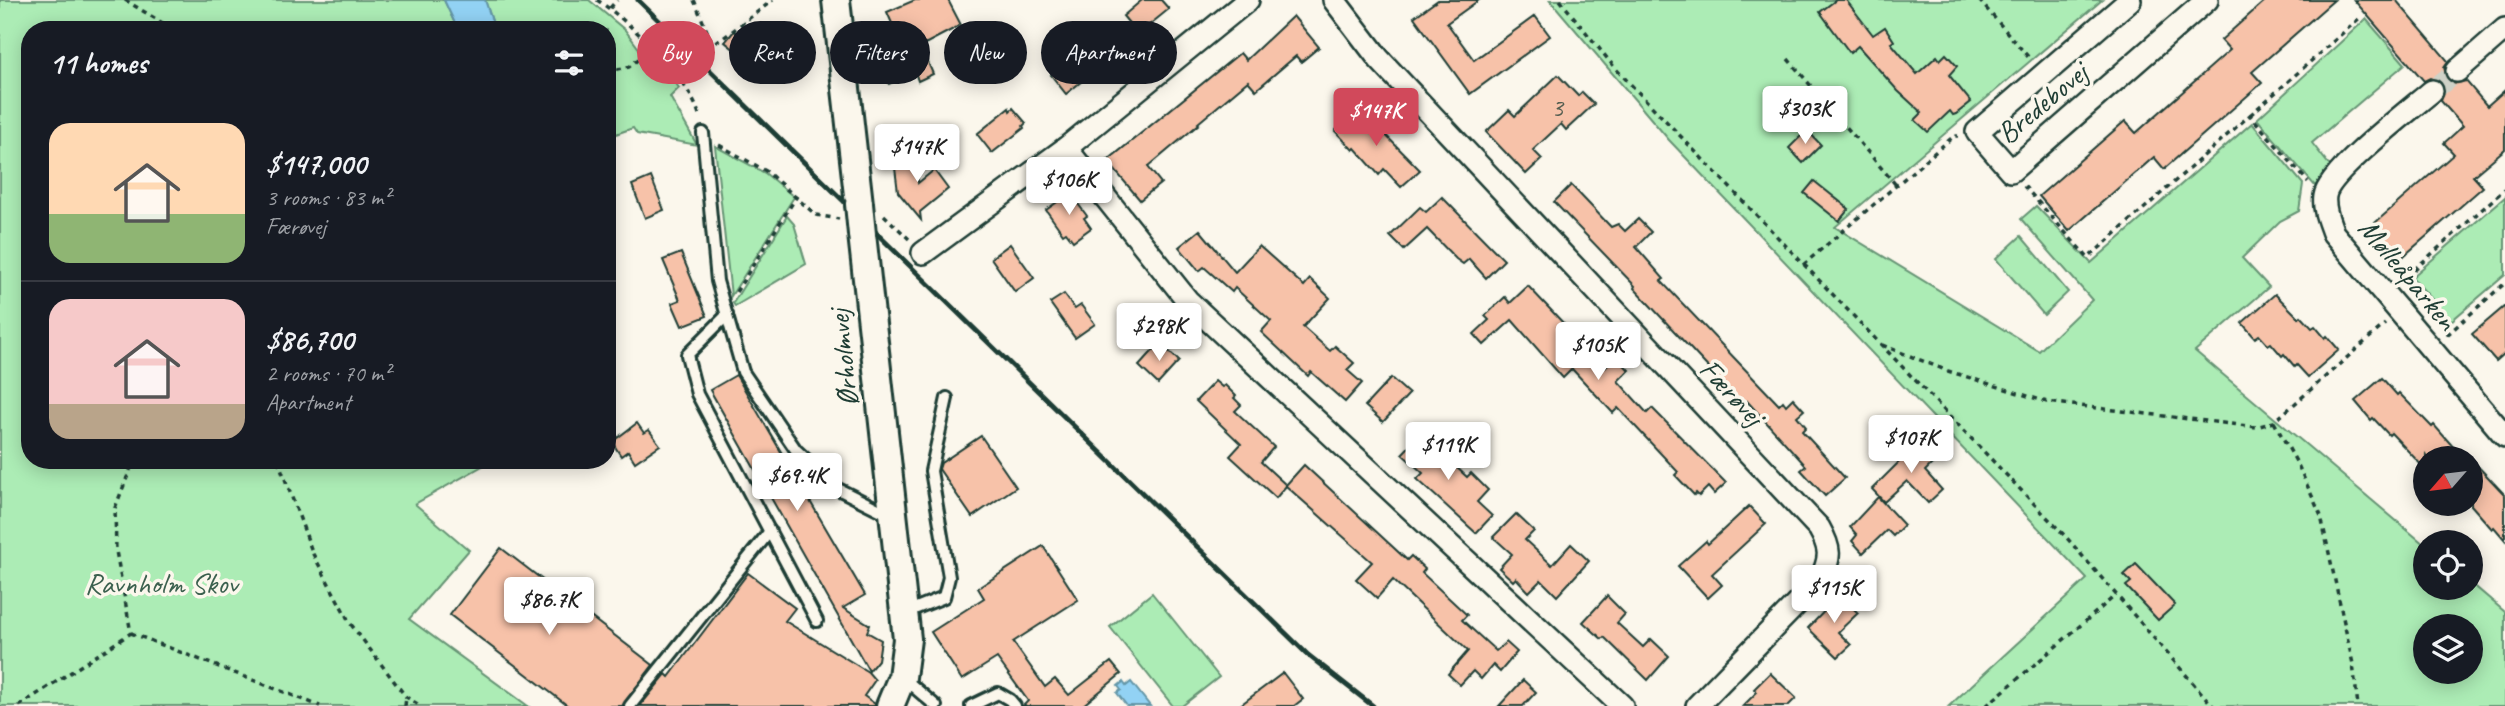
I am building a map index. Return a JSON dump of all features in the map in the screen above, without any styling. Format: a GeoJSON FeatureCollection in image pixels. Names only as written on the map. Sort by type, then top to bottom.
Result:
{"type":"FeatureCollection","features":[{"type":"Feature","properties":{"kind":"street","name":"Ørholmvej"},"geometry":{"type":"LineString","coordinates":[[836,0],[848,211],[862,234],[907,639],[902,677],[890,706]]}},
{"type":"Feature","properties":{"kind":"street"},"geometry":{"type":"LineString","coordinates":[[923,253],[1066,148],[1248,0]]}},
{"type":"Feature","properties":{"kind":"street","name":"Færøvej"},"geometry":{"type":"LineString","coordinates":[[1334,0],[1379,59],[1819,528],[1828,545],[1829,562],[1821,579],[1697,706]]}},
{"type":"Feature","properties":{"kind":"street","name":"Bredebovej"},"geometry":{"type":"LineString","coordinates":[[2130,0],[1977,132],[2011,171],[2207,0]]}},
{"type":"Feature","properties":{"kind":"street"},"geometry":{"type":"LineString","coordinates":[[2457,71],[2505,29]]}},
{"type":"Feature","properties":{"kind":"street","name":"Mølleåparken"},"geometry":{"type":"LineString","coordinates":[[2432,91],[2342,168],[2325,194],[2326,213],[2333,233],[2505,436]]}},
{"type":"Feature","properties":{"kind":"street"},"geometry":{"type":"LineString","coordinates":[[1066,148],[1188,301],[1622,706]]}},
{"type":"Feature","properties":{"kind":"lane"},"geometry":{"type":"LineString","coordinates":[[703,133],[717,281],[743,372],[796,450],[838,489],[894,517]]}},
{"type":"Feature","properties":{"kind":"lane"},"geometry":{"type":"LineString","coordinates":[[727,315],[687,355],[697,394],[817,621]]}},
{"type":"Feature","properties":{"kind":"lane"},"geometry":{"type":"LineString","coordinates":[[904,612],[944,597],[949,578],[931,471],[947,398]]}},
{"type":"Feature","properties":{"kind":"lane"},"geometry":{"type":"LineString","coordinates":[[630,706],[770,531]]}},
{"type":"Feature","properties":{"kind":"lane"},"geometry":{"type":"LineString","coordinates":[[902,677],[936,706]]}},
{"type":"Feature","properties":{"kind":"lane"},"geometry":{"type":"LineString","coordinates":[[971,706],[998,693],[1010,699],[1015,706]]}},
{"type":"Feature","properties":{"kind":"path"},"geometry":{"type":"LineString","coordinates":[[125,0],[159,21]]}},
{"type":"Feature","properties":{"kind":"path"},"geometry":{"type":"LineString","coordinates":[[597,0],[610,8],[637,34]]}},
{"type":"Feature","properties":{"kind":"path"},"geometry":{"type":"LineString","coordinates":[[610,8],[617,0]]}},
{"type":"Feature","properties":{"kind":"path"},"geometry":{"type":"LineString","coordinates":[[694,0],[712,43],[722,39],[773,0]]}},
{"type":"Feature","properties":{"kind":"path"},"geometry":{"type":"LineString","coordinates":[[1560,0],[1615,68],[2066,537],[2213,706]]}},
{"type":"Feature","properties":{"kind":"path"},"geometry":{"type":"LineString","coordinates":[[1979,0],[2043,75]]}},
{"type":"Feature","properties":{"kind":"path"},"geometry":{"type":"LineString","coordinates":[[2011,171],[2088,258],[2362,16]]}},
{"type":"Feature","properties":{"kind":"path"},"geometry":{"type":"LineString","coordinates":[[1788,59],[1896,185]]}},
{"type":"Feature","properties":{"kind":"path"},"geometry":{"type":"LineString","coordinates":[[616,69],[629,67],[637,60]]}},
{"type":"Feature","properties":{"kind":"path"},"geometry":{"type":"LineString","coordinates":[[683,84],[698,109],[703,133],[766,171],[816,215],[848,211]]}},
{"type":"Feature","properties":{"kind":"path"},"geometry":{"type":"LineString","coordinates":[[2250,115],[2325,202]]}},
{"type":"Feature","properties":{"kind":"path"},"geometry":{"type":"LineString","coordinates":[[1803,265],[1954,136],[1977,132]]}},
{"type":"Feature","properties":{"kind":"path"},"geometry":{"type":"LineString","coordinates":[[2385,295],[2505,189]]}},
{"type":"Feature","properties":{"kind":"path"},"geometry":{"type":"LineString","coordinates":[[727,315],[732,299],[797,196]]}},
{"type":"Feature","properties":{"kind":"path"},"geometry":{"type":"LineString","coordinates":[[887,216],[923,253]]}},
{"type":"Feature","properties":{"kind":"path"},"geometry":{"type":"LineString","coordinates":[[2432,348],[2505,283]]}},
{"type":"Feature","properties":{"kind":"path"},"geometry":{"type":"LineString","coordinates":[[1880,344],[1948,371],[2048,402],[2256,427],[2274,422],[2400,311]]}},
{"type":"Feature","properties":{"kind":"path"},"geometry":{"type":"LineString","coordinates":[[2274,422],[2298,465],[2321,516],[2353,664],[2358,706]]}},
{"type":"Feature","properties":{"kind":"path"},"geometry":{"type":"LineString","coordinates":[[130,469],[115,508],[116,551],[131,633]]}},
{"type":"Feature","properties":{"kind":"path"},"geometry":{"type":"LineString","coordinates":[[281,469],[313,554],[350,623],[406,697],[421,706]]}},
{"type":"Feature","properties":{"kind":"path"},"geometry":{"type":"LineString","coordinates":[[1986,706],[2116,595]]}},
{"type":"Feature","properties":{"kind":"path"},"geometry":{"type":"LineString","coordinates":[[19,706],[131,633]]}},
{"type":"Feature","properties":{"kind":"path"},"geometry":{"type":"LineString","coordinates":[[131,633],[320,706]]}},
{"type":"Feature","properties":{"kind":"path"},"geometry":{"type":"LineString","coordinates":[[405,706],[406,697]]}},
{"type":"Feature","properties":{"kind":"green space","name":"Ravnholm Skov"},"geometry":{"type":"Polygon","coordinates":[[[0,0],[444,0],[454,21],[21,21],[21,469],[477,469],[415,504],[469,550],[409,619],[528,706],[0,706],[0,0]]]}},
{"type":"Feature","properties":{"kind":"green space"},"geometry":{"type":"Polygon","coordinates":[[[485,0],[589,0],[614,21],[492,21],[485,0]]]}},
{"type":"Feature","properties":{"kind":"green space"},"geometry":{"type":"Polygon","coordinates":[[[1550,0],[2102,0],[1835,227],[2039,351],[2092,300],[2021,219],[2036,206],[2091,263],[2252,123],[2303,184],[2299,211],[2280,221],[2242,258],[2269,287],[2195,351],[2413,535],[2413,600],[2483,600],[2483,593],[2505,612],[2505,706],[1949,706],[2087,579],[1669,140],[1550,0]]]}},
{"type":"Feature","properties":{"kind":"green space"},"geometry":{"type":"Polygon","coordinates":[[[2366,19],[2405,64],[2312,143],[2330,166],[2315,186],[2257,119],[2366,19]]]}},
{"type":"Feature","properties":{"kind":"green space"},"geometry":{"type":"Polygon","coordinates":[[[616,22],[637,46],[637,84],[676,84],[679,88],[670,97],[697,145],[637,134],[633,128],[616,134],[616,22]]]}},
{"type":"Feature","properties":{"kind":"green space"},"geometry":{"type":"Polygon","coordinates":[[[715,146],[765,173],[794,197],[731,296],[715,146]]]}},
{"type":"Feature","properties":{"kind":"green space"},"geometry":{"type":"Polygon","coordinates":[[[2505,197],[2505,275],[2451,321],[2412,277],[2505,197]]]}},
{"type":"Feature","properties":{"kind":"green space"},"geometry":{"type":"Polygon","coordinates":[[[787,216],[794,224],[806,264],[735,306],[733,303],[787,216]]]}},
{"type":"Feature","properties":{"kind":"green space"},"geometry":{"type":"Polygon","coordinates":[[[2021,236],[2068,292],[2044,315],[1996,259],[2021,236]]]}},
{"type":"Feature","properties":{"kind":"green space"},"geometry":{"type":"Polygon","coordinates":[[[1152,593],[1219,677],[1182,706],[1173,706],[1110,627],[1152,593]]]}},
{"type":"Feature","properties":{"kind":"water"},"geometry":{"type":"Polygon","coordinates":[[[444,0],[485,0],[492,21],[454,21],[444,0]]]}},
{"type":"Feature","properties":{"kind":"water"},"geometry":{"type":"Polygon","coordinates":[[[1123,682],[1126,686],[1131,682],[1150,706],[1127,706],[1117,693],[1121,690],[1118,686],[1123,682]]]}},
{"type":"Feature","properties":{"kind":"building"},"geometry":{"type":"Polygon","coordinates":[[[915,0],[948,0],[959,21],[944,21],[944,34],[930,41],[930,21],[891,21],[887,12],[915,0]]]}},
{"type":"Feature","properties":{"kind":"building"},"geometry":{"type":"Polygon","coordinates":[[[1142,0],[1161,0],[1169,9],[1154,21],[1127,21],[1123,16],[1142,0]]]}},
{"type":"Feature","properties":{"kind":"building"},"geometry":{"type":"Polygon","coordinates":[[[1438,0],[1479,0],[1447,23],[1474,60],[1535,16],[1550,36],[1470,94],[1414,17],[1438,0]]]}},
{"type":"Feature","properties":{"kind":"building"},"geometry":{"type":"Polygon","coordinates":[[[1836,0],[1846,0],[1873,35],[1885,27],[1894,41],[1891,43],[1917,74],[1937,56],[1940,60],[1946,54],[1957,66],[1949,75],[1971,102],[1956,114],[1953,115],[1950,111],[1928,132],[1915,120],[1922,113],[1898,91],[1858,46],[1850,53],[1820,12],[1836,0]]]}},
{"type":"Feature","properties":{"kind":"building"},"geometry":{"type":"Polygon","coordinates":[[[2266,0],[2334,0],[2252,72],[2262,83],[2164,169],[2154,157],[2069,231],[2039,196],[2125,121],[2136,133],[2230,50],[2221,40],[2266,0]]]}},
{"type":"Feature","properties":{"kind":"building"},"geometry":{"type":"Polygon","coordinates":[[[2354,0],[2396,0],[2448,61],[2444,67],[2447,79],[2453,84],[2466,81],[2487,106],[2505,90],[2505,149],[2473,176],[2483,187],[2398,261],[2369,228],[2454,154],[2444,143],[2463,126],[2441,101],[2445,89],[2442,82],[2430,78],[2424,81],[2354,0]]]}},
{"type":"Feature","properties":{"kind":"building"},"geometry":{"type":"Polygon","coordinates":[[[1293,16],[1319,47],[1301,62],[1296,56],[1256,90],[1248,81],[1198,123],[1148,167],[1161,183],[1140,200],[1107,161],[1240,53],[1246,60],[1293,16]]]}},
{"type":"Feature","properties":{"kind":"building"},"geometry":{"type":"Polygon","coordinates":[[[1558,75],[1578,96],[1582,92],[1594,104],[1566,130],[1561,124],[1533,150],[1542,159],[1526,174],[1486,132],[1509,110],[1515,116],[1558,75]]]}},
{"type":"Feature","properties":{"kind":"building"},"geometry":{"type":"Polygon","coordinates":[[[1058,84],[1078,84],[1066,94],[1058,84]]]}},
{"type":"Feature","properties":{"kind":"building"},"geometry":{"type":"Polygon","coordinates":[[[1358,107],[1420,170],[1401,187],[1384,169],[1379,175],[1355,148],[1353,150],[1335,131],[1358,107]]]}},
{"type":"Feature","properties":{"kind":"building"},"geometry":{"type":"Polygon","coordinates":[[[1009,108],[1010,111],[1013,108],[1026,123],[1024,128],[992,153],[977,134],[1009,108]]]}},
{"type":"Feature","properties":{"kind":"building"},"geometry":{"type":"Polygon","coordinates":[[[1807,130],[1821,145],[1803,163],[1789,148],[1807,130]]]}},
{"type":"Feature","properties":{"kind":"building"},"geometry":{"type":"Polygon","coordinates":[[[906,151],[916,157],[918,183],[934,170],[948,189],[920,212],[921,220],[898,192],[894,160],[906,151]]]}},
{"type":"Feature","properties":{"kind":"building"},"geometry":{"type":"Polygon","coordinates":[[[651,177],[664,210],[645,218],[632,185],[651,177]]]}},
{"type":"Feature","properties":{"kind":"building"},"geometry":{"type":"Polygon","coordinates":[[[1814,181],[1849,209],[1839,221],[1804,193],[1814,181]]]}},
{"type":"Feature","properties":{"kind":"building"},"geometry":{"type":"Polygon","coordinates":[[[1571,185],[1611,227],[1618,224],[1625,231],[1638,219],[1651,232],[1636,247],[1664,279],[1661,281],[1779,405],[1783,401],[1786,405],[1793,398],[1804,410],[1797,416],[1806,427],[1802,431],[1845,478],[1825,496],[1801,470],[1806,466],[1747,401],[1743,405],[1554,202],[1571,185]]]}},
{"type":"Feature","properties":{"kind":"building"},"geometry":{"type":"Polygon","coordinates":[[[1070,193],[1087,216],[1084,218],[1091,228],[1073,241],[1066,232],[1063,234],[1046,210],[1070,193]]]}},
{"type":"Feature","properties":{"kind":"building"},"geometry":{"type":"Polygon","coordinates":[[[1442,197],[1504,260],[1486,278],[1469,259],[1463,264],[1456,259],[1427,229],[1404,250],[1390,236],[1420,207],[1426,212],[1442,197]]]}},
{"type":"Feature","properties":{"kind":"building"},"geometry":{"type":"Polygon","coordinates":[[[1200,230],[1235,272],[1259,246],[1304,286],[1310,279],[1330,298],[1303,327],[1330,351],[1335,346],[1354,363],[1347,370],[1362,383],[1345,402],[1311,372],[1308,376],[1261,332],[1271,321],[1235,288],[1232,292],[1204,267],[1199,271],[1179,247],[1200,230]]]}},
{"type":"Feature","properties":{"kind":"building"},"geometry":{"type":"Polygon","coordinates":[[[1010,244],[1034,278],[1015,292],[991,258],[1010,244]]]}},
{"type":"Feature","properties":{"kind":"building"},"geometry":{"type":"Polygon","coordinates":[[[681,253],[707,316],[682,326],[672,303],[680,300],[663,260],[681,253]]]}},
{"type":"Feature","properties":{"kind":"building"},"geometry":{"type":"Polygon","coordinates":[[[1528,286],[1605,367],[1616,356],[1629,370],[1618,381],[1647,413],[1652,408],[1726,483],[1714,494],[1708,487],[1699,496],[1696,493],[1694,495],[1675,475],[1678,472],[1618,408],[1613,413],[1572,369],[1563,378],[1512,320],[1484,345],[1474,334],[1489,320],[1485,316],[1505,297],[1510,303],[1528,286]]]}},
{"type":"Feature","properties":{"kind":"building"},"geometry":{"type":"Polygon","coordinates":[[[1064,294],[1075,309],[1081,305],[1095,324],[1075,338],[1050,303],[1064,294]]]}},
{"type":"Feature","properties":{"kind":"building"},"geometry":{"type":"Polygon","coordinates":[[[2275,294],[2299,318],[2301,316],[2312,328],[2315,326],[2325,338],[2327,336],[2339,350],[2308,377],[2284,354],[2282,356],[2271,343],[2268,345],[2259,335],[2255,338],[2242,323],[2275,294]]]}},
{"type":"Feature","properties":{"kind":"building"},"geometry":{"type":"Polygon","coordinates":[[[2505,306],[2505,353],[2496,361],[2472,334],[2505,306]]]}},
{"type":"Feature","properties":{"kind":"building"},"geometry":{"type":"Polygon","coordinates":[[[1160,343],[1179,361],[1158,384],[1139,366],[1160,343]]]}},
{"type":"Feature","properties":{"kind":"building"},"geometry":{"type":"Polygon","coordinates":[[[736,375],[865,595],[843,608],[870,625],[867,632],[881,640],[878,660],[869,671],[710,390],[736,375]]]}},
{"type":"Feature","properties":{"kind":"building"},"geometry":{"type":"Polygon","coordinates":[[[1391,378],[1409,394],[1383,422],[1365,406],[1391,378]]]}},
{"type":"Feature","properties":{"kind":"building"},"geometry":{"type":"Polygon","coordinates":[[[2382,378],[2432,427],[2434,425],[2452,446],[2413,446],[2413,456],[2391,433],[2389,435],[2373,418],[2371,420],[2355,401],[2382,378]]]}},
{"type":"Feature","properties":{"kind":"building"},"geometry":{"type":"Polygon","coordinates":[[[1215,381],[1222,387],[1225,385],[1236,396],[1234,398],[1241,405],[1235,411],[1274,447],[1261,462],[1286,485],[1304,465],[1407,560],[1411,556],[1425,569],[1422,573],[1467,615],[1462,620],[1496,651],[1506,642],[1517,652],[1500,672],[1493,665],[1481,679],[1473,671],[1460,685],[1448,674],[1468,651],[1393,580],[1377,598],[1356,579],[1372,562],[1286,486],[1276,498],[1230,456],[1241,444],[1196,401],[1215,381]]]}},
{"type":"Feature","properties":{"kind":"building"},"geometry":{"type":"Polygon","coordinates":[[[637,423],[644,433],[649,430],[660,445],[635,462],[628,451],[621,456],[616,448],[616,439],[637,423]]]}},
{"type":"Feature","properties":{"kind":"building"},"geometry":{"type":"Polygon","coordinates":[[[1425,430],[1444,448],[1440,452],[1467,477],[1471,473],[1488,490],[1477,502],[1492,516],[1476,533],[1417,479],[1423,473],[1402,454],[1425,430]]]}},
{"type":"Feature","properties":{"kind":"building"},"geometry":{"type":"Polygon","coordinates":[[[981,436],[1016,487],[972,517],[939,469],[941,463],[981,436]]]}},
{"type":"Feature","properties":{"kind":"building"},"geometry":{"type":"Polygon","coordinates":[[[1921,440],[1938,458],[1925,471],[1942,490],[1928,503],[1907,481],[1884,502],[1872,489],[1921,440]]]}},
{"type":"Feature","properties":{"kind":"building"},"geometry":{"type":"Polygon","coordinates":[[[2483,472],[2505,495],[2505,540],[2494,527],[2492,529],[2481,516],[2483,516],[2483,472]]]}},
{"type":"Feature","properties":{"kind":"building"},"geometry":{"type":"Polygon","coordinates":[[[1878,497],[1904,525],[1893,536],[1887,530],[1863,553],[1852,541],[1857,535],[1850,527],[1878,497]]]}},
{"type":"Feature","properties":{"kind":"building"},"geometry":{"type":"Polygon","coordinates":[[[1749,506],[1766,524],[1712,574],[1722,585],[1708,598],[1678,566],[1706,541],[1708,544],[1749,506]]]}},
{"type":"Feature","properties":{"kind":"building"},"geometry":{"type":"Polygon","coordinates":[[[1516,514],[1534,531],[1525,540],[1552,565],[1571,544],[1589,561],[1557,596],[1541,580],[1529,592],[1516,578],[1513,581],[1499,568],[1512,554],[1493,537],[1516,514]]]}},
{"type":"Feature","properties":{"kind":"building"},"geometry":{"type":"Polygon","coordinates":[[[1043,546],[1078,600],[1013,642],[1045,687],[1055,679],[1069,695],[1111,662],[1121,674],[1082,706],[1023,706],[1028,701],[997,658],[962,680],[931,632],[984,598],[978,588],[1043,546]]]}},
{"type":"Feature","properties":{"kind":"building"},"geometry":{"type":"Polygon","coordinates":[[[501,548],[653,665],[622,706],[568,706],[450,615],[501,548]]]}},
{"type":"Feature","properties":{"kind":"building"},"geometry":{"type":"Polygon","coordinates":[[[2136,564],[2175,605],[2158,620],[2126,586],[2131,582],[2124,575],[2136,564]]]}},
{"type":"Feature","properties":{"kind":"building"},"geometry":{"type":"Polygon","coordinates":[[[748,573],[795,608],[785,621],[868,672],[875,680],[864,696],[875,706],[640,706],[666,674],[669,677],[748,573]]]}},
{"type":"Feature","properties":{"kind":"building"},"geometry":{"type":"Polygon","coordinates":[[[1840,595],[1858,613],[1838,632],[1851,645],[1838,657],[1808,628],[1840,595]]]}},
{"type":"Feature","properties":{"kind":"building"},"geometry":{"type":"Polygon","coordinates":[[[1607,596],[1625,614],[1617,623],[1643,647],[1651,639],[1669,656],[1648,680],[1604,637],[1602,639],[1583,622],[1607,596]]]}},
{"type":"Feature","properties":{"kind":"building"},"geometry":{"type":"Polygon","coordinates":[[[1283,673],[1303,699],[1294,706],[1239,706],[1283,673]]]}},
{"type":"Feature","properties":{"kind":"building"},"geometry":{"type":"Polygon","coordinates":[[[1770,673],[1796,698],[1788,706],[1743,706],[1757,692],[1754,689],[1770,673]]]}},
{"type":"Feature","properties":{"kind":"building"},"geometry":{"type":"Polygon","coordinates":[[[1523,680],[1536,692],[1523,706],[1499,706],[1523,680]]]}},
{"type":"Feature","properties":{"kind":"tunnel"},"geometry":{"type":"LineString","coordinates":[[2432,91],[2457,71]]}},
{"type":"Feature","properties":{"kind":"railway"},"geometry":{"type":"LineString","coordinates":[[638,0],[1308,655],[1373,706]]}}]}
